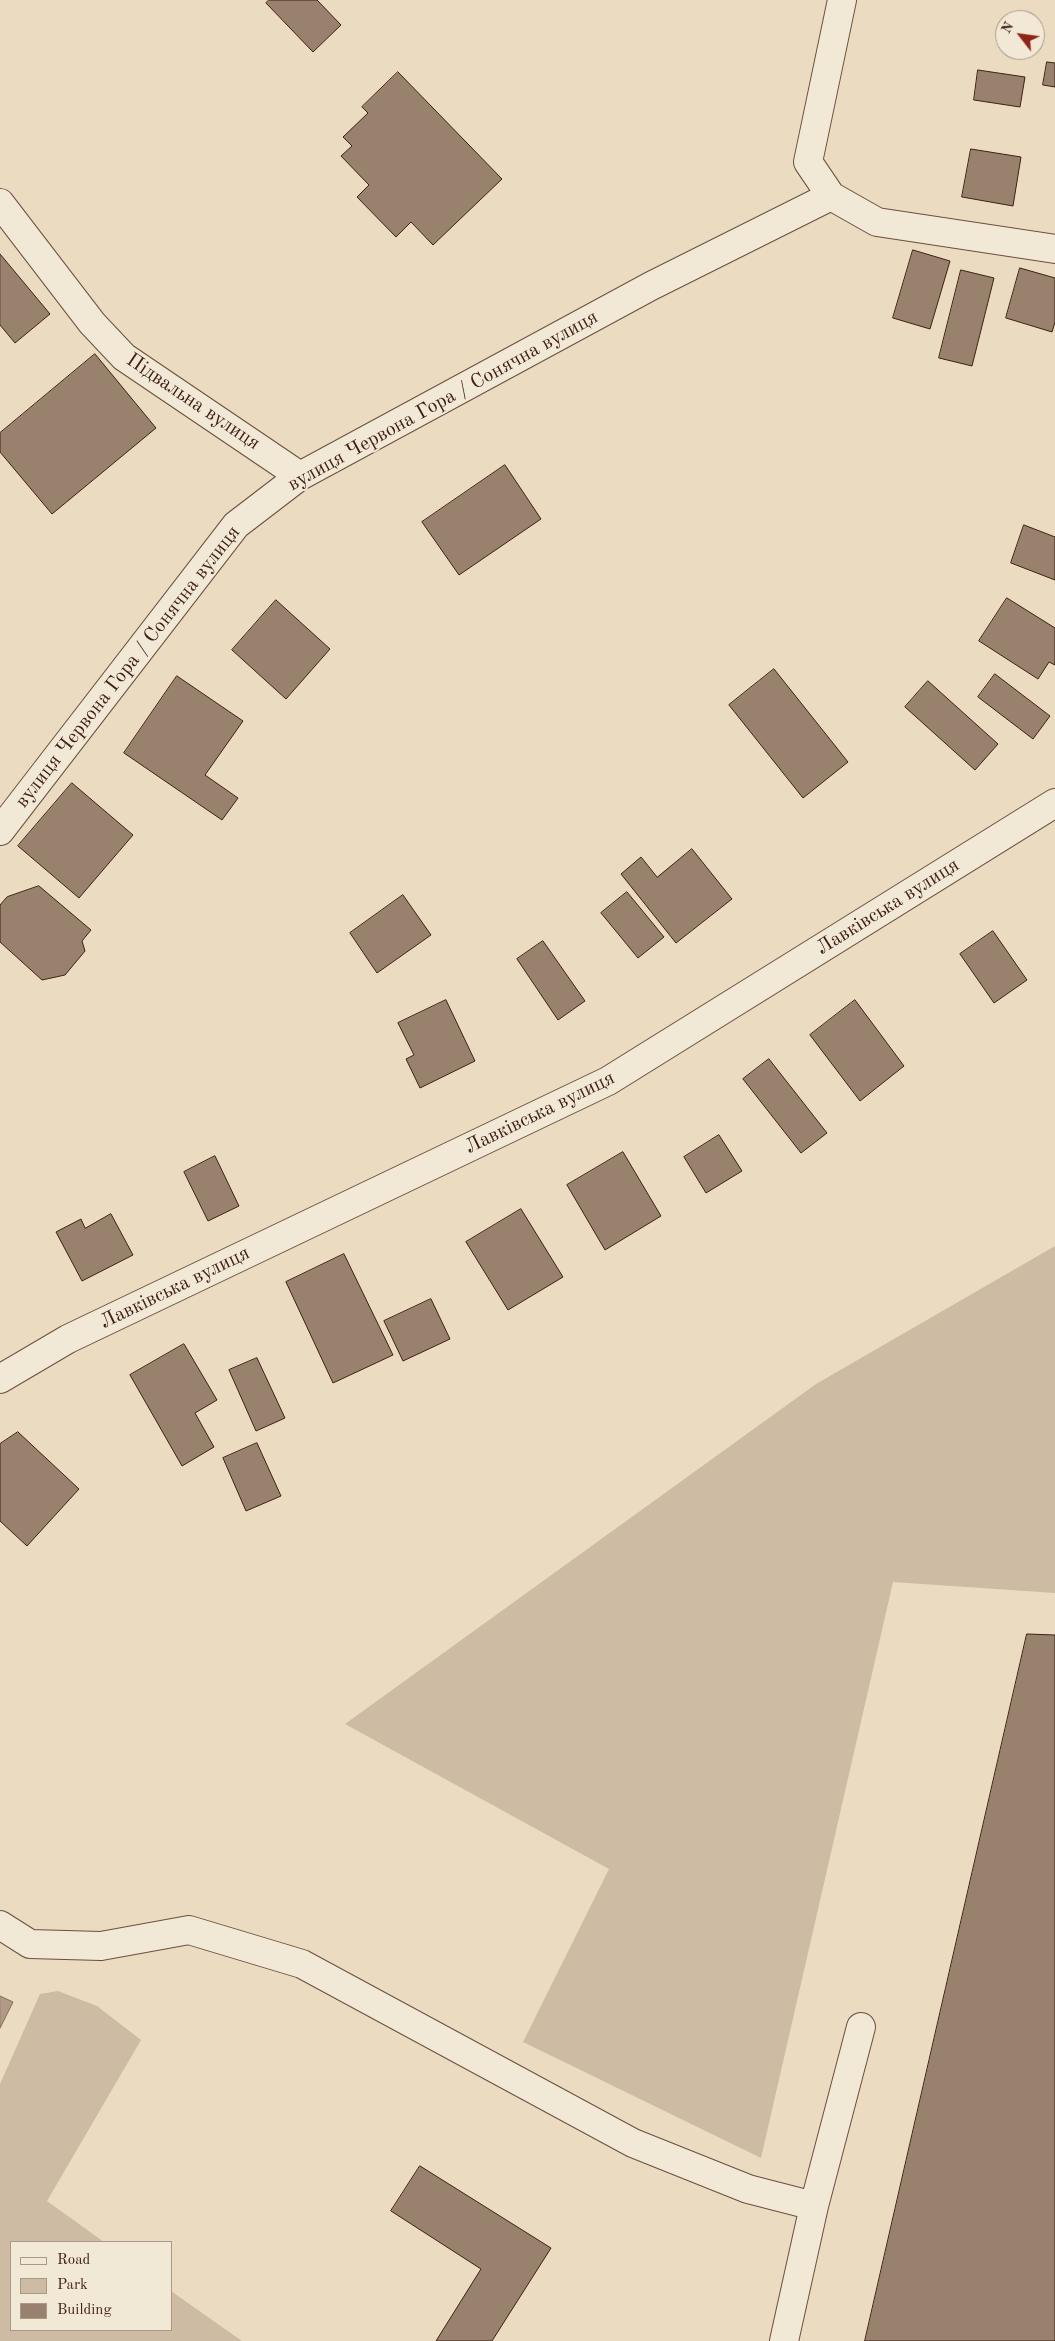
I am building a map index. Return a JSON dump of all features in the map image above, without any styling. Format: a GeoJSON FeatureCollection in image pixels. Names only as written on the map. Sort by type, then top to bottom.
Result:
{"type":"FeatureCollection","features":[{"type":"Feature","properties":{"kind":"street"},"geometry":{"type":"LineString","coordinates":[[842,0],[808,162],[831,196],[876,222],[1055,250]]}},
{"type":"Feature","properties":{"kind":"street","name":"вулиця Червона Гора / Сонячна вулиця"},"geometry":{"type":"LineString","coordinates":[[0,831],[236,525],[300,476],[651,286],[831,196]]}},
{"type":"Feature","properties":{"kind":"street","name":"Підвальна вулиця"},"geometry":{"type":"LineString","coordinates":[[0,203],[92,323],[124,358],[300,476]]}},
{"type":"Feature","properties":{"kind":"street","name":"Лавківська вулиця"},"geometry":{"type":"LineString","coordinates":[[0,1379],[68,1339],[608,1082],[1055,803]]}},
{"type":"Feature","properties":{"kind":"street"},"geometry":{"type":"LineString","coordinates":[[0,1925],[30,1944],[101,1946],[189,1930],[302,1964],[632,2143],[748,2189],[814,2206]]}},
{"type":"Feature","properties":{"kind":"street"},"geometry":{"type":"LineString","coordinates":[[784,2341],[814,2206],[861,2027]]}},
{"type":"Feature","properties":{"kind":"green space"},"geometry":{"type":"Polygon","coordinates":[[[1055,1246],[1055,1593],[893,1582],[761,2158],[523,2042],[609,1869],[345,1724],[816,1384],[1055,1246]]]}},
{"type":"Feature","properties":{"kind":"green space"},"geometry":{"type":"Polygon","coordinates":[[[58,1991],[97,2006],[141,2040],[47,2201],[103,2241],[10,2241],[10,2331],[172,2331],[172,2292],[242,2341],[0,2341],[0,2084],[40,1994],[58,1991]]]}},
{"type":"Feature","properties":{"kind":"shaded area"},"geometry":{"type":"Polygon","coordinates":[[[0,1996],[13,2002],[0,2028],[0,1996]]]}},
{"type":"Feature","properties":{"kind":"building"},"geometry":{"type":"Polygon","coordinates":[[[269,0],[317,0],[341,25],[313,52],[266,3],[269,0]]]}},
{"type":"Feature","properties":{"kind":"building"},"geometry":{"type":"Polygon","coordinates":[[[1047,62],[1055,63],[1055,87],[1043,85],[1047,62]]]}},
{"type":"Feature","properties":{"kind":"building"},"geometry":{"type":"Polygon","coordinates":[[[978,70],[1025,77],[1020,107],[974,100],[978,70]]]}},
{"type":"Feature","properties":{"kind":"building"},"geometry":{"type":"Polygon","coordinates":[[[398,72],[502,179],[433,245],[411,222],[396,237],[357,197],[369,185],[341,156],[352,146],[343,137],[368,113],[362,107],[398,72]]]}},
{"type":"Feature","properties":{"kind":"building"},"geometry":{"type":"Polygon","coordinates":[[[971,149],[1021,157],[1013,206],[962,197],[971,149]]]}},
{"type":"Feature","properties":{"kind":"building"},"geometry":{"type":"Polygon","coordinates":[[[913,250],[950,261],[930,329],[893,318],[913,250]]]}},
{"type":"Feature","properties":{"kind":"building"},"geometry":{"type":"Polygon","coordinates":[[[0,254],[50,314],[15,343],[0,325],[0,254]]]}},
{"type":"Feature","properties":{"kind":"building"},"geometry":{"type":"Polygon","coordinates":[[[1020,268],[1055,278],[1055,322],[1052,332],[1006,318],[1020,268]]]}},
{"type":"Feature","properties":{"kind":"building"},"geometry":{"type":"Polygon","coordinates":[[[961,270],[994,278],[972,366],[939,358],[961,270]]]}},
{"type":"Feature","properties":{"kind":"building"},"geometry":{"type":"Polygon","coordinates":[[[95,354],[156,428],[52,514],[0,452],[0,433],[95,354]]]}},
{"type":"Feature","properties":{"kind":"building"},"geometry":{"type":"Polygon","coordinates":[[[505,465],[541,519],[459,575],[422,522],[505,465]]]}},
{"type":"Feature","properties":{"kind":"building"},"geometry":{"type":"Polygon","coordinates":[[[1024,525],[1055,537],[1055,580],[1011,563],[1024,525]]]}},
{"type":"Feature","properties":{"kind":"building"},"geometry":{"type":"Polygon","coordinates":[[[1007,598],[1055,628],[1055,665],[1049,662],[1038,679],[979,641],[1007,598]]]}},
{"type":"Feature","properties":{"kind":"building"},"geometry":{"type":"Polygon","coordinates":[[[276,600],[330,649],[286,699],[232,650],[276,600]]]}},
{"type":"Feature","properties":{"kind":"building"},"geometry":{"type":"Polygon","coordinates":[[[774,669],[848,762],[803,798],[729,705],[774,669]]]}},
{"type":"Feature","properties":{"kind":"building"},"geometry":{"type":"Polygon","coordinates":[[[995,674],[1050,716],[1033,739],[978,697],[995,674]]]}},
{"type":"Feature","properties":{"kind":"building"},"geometry":{"type":"Polygon","coordinates":[[[177,676],[243,721],[205,775],[238,798],[222,820],[124,753],[177,676]]]}},
{"type":"Feature","properties":{"kind":"building"},"geometry":{"type":"Polygon","coordinates":[[[928,681],[998,744],[975,770],[905,707],[928,681]]]}},
{"type":"Feature","properties":{"kind":"building"},"geometry":{"type":"Polygon","coordinates":[[[72,783],[133,835],[79,898],[18,846],[72,783]]]}},
{"type":"Feature","properties":{"kind":"building"},"geometry":{"type":"Polygon","coordinates":[[[692,849],[732,899],[676,943],[621,874],[641,857],[657,877],[692,849]]]}},
{"type":"Feature","properties":{"kind":"building"},"geometry":{"type":"Polygon","coordinates":[[[39,886],[91,930],[82,941],[85,951],[65,975],[42,980],[0,942],[0,905],[7,897],[39,886]]]}},
{"type":"Feature","properties":{"kind":"building"},"geometry":{"type":"Polygon","coordinates":[[[627,892],[664,937],[638,958],[601,913],[627,892]]]}},
{"type":"Feature","properties":{"kind":"building"},"geometry":{"type":"Polygon","coordinates":[[[403,895],[431,935],[377,973],[350,933],[403,895]]]}},
{"type":"Feature","properties":{"kind":"building"},"geometry":{"type":"Polygon","coordinates":[[[993,931],[1027,980],[994,1003],[960,954],[993,931]]]}},
{"type":"Feature","properties":{"kind":"building"},"geometry":{"type":"Polygon","coordinates":[[[543,941],[585,1001],[558,1020],[517,959],[543,941]]]}},
{"type":"Feature","properties":{"kind":"building"},"geometry":{"type":"Polygon","coordinates":[[[446,1000],[475,1061],[420,1088],[406,1059],[414,1055],[398,1023],[446,1000]]]}},
{"type":"Feature","properties":{"kind":"building"},"geometry":{"type":"Polygon","coordinates":[[[855,1000],[904,1066],[860,1101],[810,1035],[855,1000]]]}},
{"type":"Feature","properties":{"kind":"building"},"geometry":{"type":"Polygon","coordinates":[[[769,1059],[827,1133],[801,1153],[743,1079],[769,1059]]]}},
{"type":"Feature","properties":{"kind":"building"},"geometry":{"type":"Polygon","coordinates":[[[719,1135],[742,1171],[706,1193],[684,1157],[719,1135]]]}},
{"type":"Feature","properties":{"kind":"building"},"geometry":{"type":"Polygon","coordinates":[[[623,1152],[661,1216],[605,1250],[567,1185],[623,1152]]]}},
{"type":"Feature","properties":{"kind":"building"},"geometry":{"type":"Polygon","coordinates":[[[215,1156],[239,1206],[208,1221],[184,1172],[215,1156]]]}},
{"type":"Feature","properties":{"kind":"building"},"geometry":{"type":"Polygon","coordinates":[[[521,1209],[563,1277],[508,1310],[466,1242],[521,1209]]]}},
{"type":"Feature","properties":{"kind":"building"},"geometry":{"type":"Polygon","coordinates":[[[111,1214],[133,1255],[82,1281],[56,1232],[81,1219],[85,1228],[111,1214]]]}},
{"type":"Feature","properties":{"kind":"building"},"geometry":{"type":"Polygon","coordinates":[[[344,1254],[393,1355],[333,1383],[286,1282],[344,1254]]]}},
{"type":"Feature","properties":{"kind":"building"},"geometry":{"type":"Polygon","coordinates":[[[431,1299],[450,1339],[403,1361],[384,1321],[431,1299]]]}},
{"type":"Feature","properties":{"kind":"building"},"geometry":{"type":"Polygon","coordinates":[[[184,1344],[217,1400],[195,1413],[214,1447],[182,1466],[130,1375],[184,1344]]]}},
{"type":"Feature","properties":{"kind":"building"},"geometry":{"type":"Polygon","coordinates":[[[257,1358],[285,1418],[256,1431],[229,1370],[257,1358]]]}},
{"type":"Feature","properties":{"kind":"building"},"geometry":{"type":"Polygon","coordinates":[[[18,1432],[79,1489],[27,1546],[0,1521],[0,1444],[18,1432]]]}},
{"type":"Feature","properties":{"kind":"building"},"geometry":{"type":"Polygon","coordinates":[[[257,1443],[281,1496],[246,1511],[223,1458],[257,1443]]]}},
{"type":"Feature","properties":{"kind":"building"},"geometry":{"type":"Polygon","coordinates":[[[1027,1634],[1055,1635],[1055,2341],[865,2341],[1027,1634]]]}},
{"type":"Feature","properties":{"kind":"building"},"geometry":{"type":"Polygon","coordinates":[[[420,2166],[551,2248],[492,2341],[436,2341],[481,2269],[391,2211],[420,2166]]]}}]}
